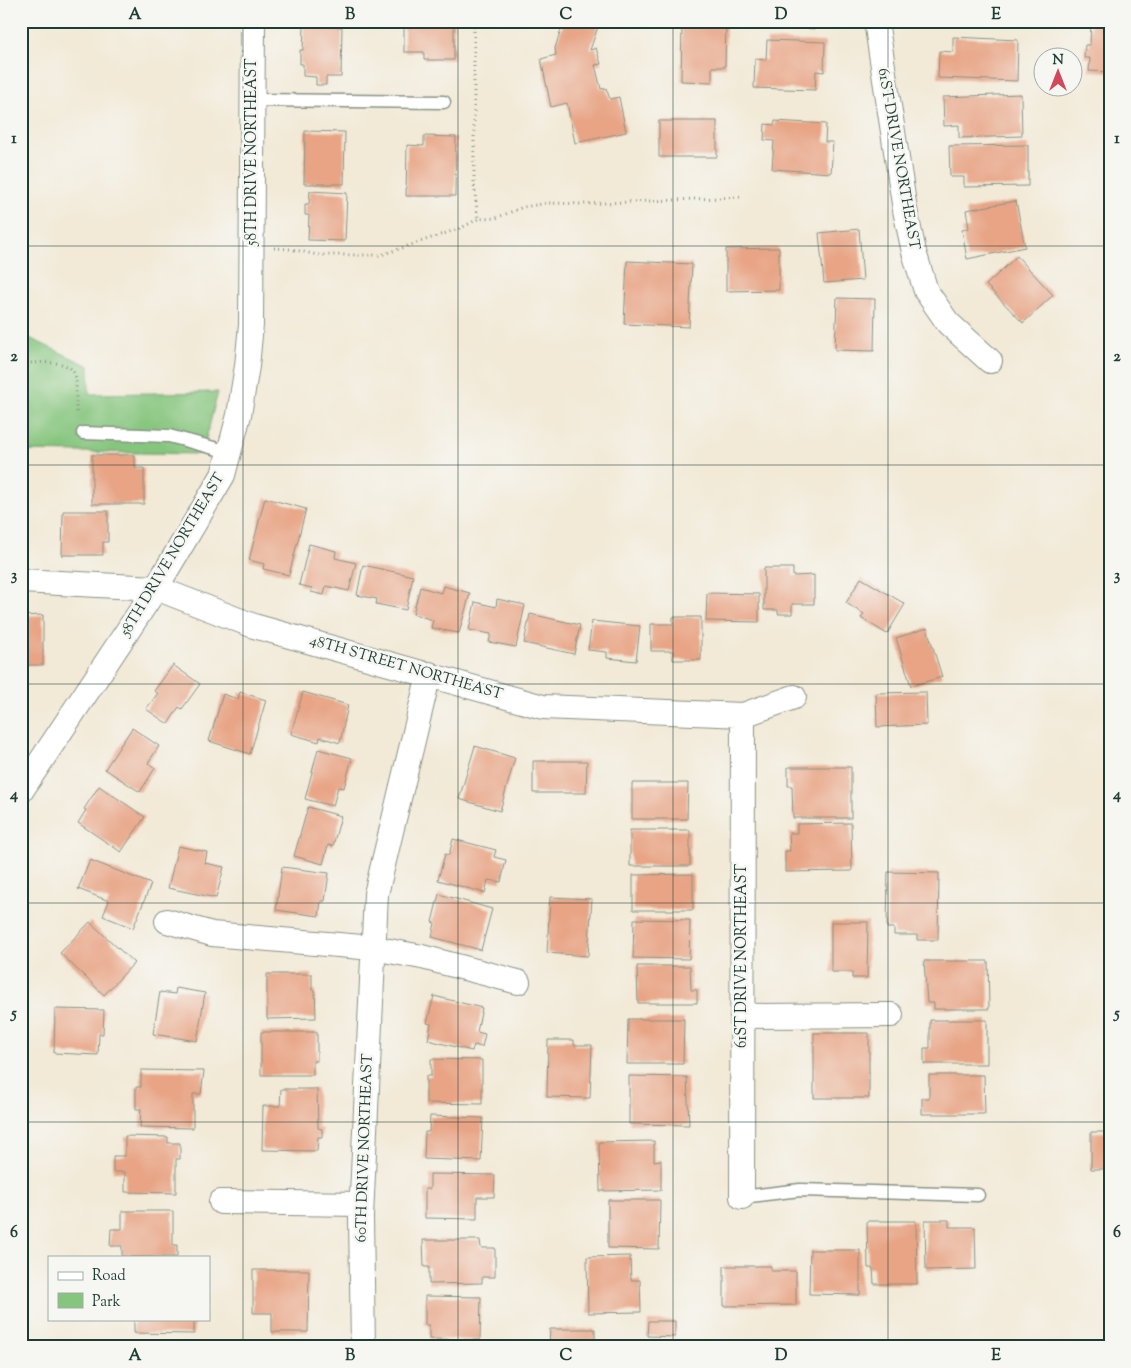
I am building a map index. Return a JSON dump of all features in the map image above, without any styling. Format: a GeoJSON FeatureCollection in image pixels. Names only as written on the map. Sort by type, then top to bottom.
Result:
{"type":"FeatureCollection","features":[{"type":"Feature","properties":{"kind":"street","name":"58TH DRIVE NORTHEAST"},"geometry":{"type":"LineString","coordinates":[[21,791],[156,588],[222,475],[229,452],[239,415],[251,325],[253,21]]}},
{"type":"Feature","properties":{"kind":"street","name":"61ST DRIVE NORTHEAST"},"geometry":{"type":"LineString","coordinates":[[876,21],[905,210],[914,252],[926,291],[948,322],[990,361]]}},
{"type":"Feature","properties":{"kind":"street","name":"48TH STREET NORTHEAST"},"geometry":{"type":"LineString","coordinates":[[21,581],[156,588],[254,626],[543,707],[743,715],[794,697]]}},
{"type":"Feature","properties":{"kind":"street","name":"60TH DRIVE NORTHEAST"},"geometry":{"type":"LineString","coordinates":[[362,1347],[361,1204],[376,894],[429,674]]}},
{"type":"Feature","properties":{"kind":"street","name":"61ST DRIVE NORTHEAST"},"geometry":{"type":"LineString","coordinates":[[742,1197],[743,715]]}},
{"type":"Feature","properties":{"kind":"street"},"geometry":{"type":"LineString","coordinates":[[167,921],[212,934],[373,948],[422,957],[518,982]]}},
{"type":"Feature","properties":{"kind":"street"},"geometry":{"type":"LineString","coordinates":[[742,1016],[891,1015]]}},
{"type":"Feature","properties":{"kind":"street"},"geometry":{"type":"LineString","coordinates":[[221,1202],[361,1204]]}},
{"type":"Feature","properties":{"kind":"lane"},"geometry":{"type":"LineString","coordinates":[[252,100],[444,102]]}},
{"type":"Feature","properties":{"kind":"lane"},"geometry":{"type":"LineString","coordinates":[[83,434],[169,436],[229,452]]}},
{"type":"Feature","properties":{"kind":"lane"},"geometry":{"type":"LineString","coordinates":[[742,1197],[800,1190],[978,1195]]}},
{"type":"Feature","properties":{"kind":"path"},"geometry":{"type":"LineString","coordinates":[[474,21],[474,184],[478,219]]}},
{"type":"Feature","properties":{"kind":"path"},"geometry":{"type":"LineString","coordinates":[[251,248],[290,249],[318,255],[381,254],[461,228],[478,219],[496,218],[523,207],[549,203],[583,204],[741,197]]}},
{"type":"Feature","properties":{"kind":"path"},"geometry":{"type":"LineString","coordinates":[[21,364],[61,363],[72,369],[76,378],[76,410],[83,434]]}},
{"type":"Feature","properties":{"kind":"green space"},"geometry":{"type":"Polygon","coordinates":[[[21,334],[89,366],[89,394],[218,392],[202,454],[21,451],[21,334]]]}},
{"type":"Feature","properties":{"kind":"building"},"geometry":{"type":"Polygon","coordinates":[[[404,21],[454,21],[454,60],[424,60],[424,52],[404,52],[404,21]]]}},
{"type":"Feature","properties":{"kind":"building"},"geometry":{"type":"Polygon","coordinates":[[[564,21],[600,21],[590,50],[596,48],[601,64],[595,65],[601,89],[606,88],[610,99],[619,97],[626,132],[575,143],[567,103],[551,107],[541,59],[556,55],[555,48],[564,21]]]}},
{"type":"Feature","properties":{"kind":"building"},"geometry":{"type":"Polygon","coordinates":[[[682,21],[726,21],[725,67],[712,67],[712,82],[681,81],[682,21]]]}},
{"type":"Feature","properties":{"kind":"building"},"geometry":{"type":"Polygon","coordinates":[[[761,21],[815,21],[815,29],[761,25],[761,21]]]}},
{"type":"Feature","properties":{"kind":"building"},"geometry":{"type":"Polygon","coordinates":[[[1091,21],[1110,21],[1110,72],[1089,71],[1090,58],[1084,58],[1085,45],[1090,45],[1091,21]]]}},
{"type":"Feature","properties":{"kind":"building"},"geometry":{"type":"Polygon","coordinates":[[[304,26],[342,27],[341,77],[326,77],[326,85],[316,85],[316,77],[303,76],[303,64],[300,64],[300,50],[303,50],[304,26]]]}},
{"type":"Feature","properties":{"kind":"building"},"geometry":{"type":"Polygon","coordinates":[[[953,37],[1018,40],[1017,81],[938,78],[939,51],[953,52],[953,37]]]}},
{"type":"Feature","properties":{"kind":"building"},"geometry":{"type":"Polygon","coordinates":[[[767,40],[825,42],[824,72],[816,71],[815,90],[754,88],[755,59],[766,60],[767,40]]]}},
{"type":"Feature","properties":{"kind":"building"},"geometry":{"type":"Polygon","coordinates":[[[1021,94],[1022,136],[959,138],[959,125],[944,126],[943,97],[1021,94]]]}},
{"type":"Feature","properties":{"kind":"building"},"geometry":{"type":"Polygon","coordinates":[[[659,121],[717,121],[717,157],[659,157],[659,121]]]}},
{"type":"Feature","properties":{"kind":"building"},"geometry":{"type":"Polygon","coordinates":[[[775,121],[826,124],[825,142],[833,142],[831,173],[772,169],[774,141],[764,140],[765,124],[774,125],[775,121]]]}},
{"type":"Feature","properties":{"kind":"building"},"geometry":{"type":"Polygon","coordinates":[[[305,131],[345,132],[344,184],[304,184],[305,131]]]}},
{"type":"Feature","properties":{"kind":"building"},"geometry":{"type":"Polygon","coordinates":[[[424,136],[456,137],[455,196],[406,196],[407,145],[424,146],[424,136]]]}},
{"type":"Feature","properties":{"kind":"building"},"geometry":{"type":"Polygon","coordinates":[[[1028,145],[1028,186],[964,187],[964,177],[950,177],[949,146],[1028,145]]]}},
{"type":"Feature","properties":{"kind":"building"},"geometry":{"type":"Polygon","coordinates":[[[310,191],[347,193],[345,241],[308,240],[309,215],[305,215],[305,204],[309,204],[310,191]]]}},
{"type":"Feature","properties":{"kind":"building"},"geometry":{"type":"Polygon","coordinates":[[[1016,201],[1025,247],[967,259],[962,230],[969,228],[966,210],[1016,201]]]}},
{"type":"Feature","properties":{"kind":"building"},"geometry":{"type":"Polygon","coordinates":[[[859,229],[863,280],[824,283],[819,233],[859,229]]]}},
{"type":"Feature","properties":{"kind":"building"},"geometry":{"type":"Polygon","coordinates":[[[779,248],[779,290],[726,291],[726,249],[779,248]]]}},
{"type":"Feature","properties":{"kind":"building"},"geometry":{"type":"Polygon","coordinates":[[[1017,256],[1053,295],[1023,323],[986,285],[1017,256]]]}},
{"type":"Feature","properties":{"kind":"building"},"geometry":{"type":"Polygon","coordinates":[[[627,261],[692,264],[689,327],[624,324],[627,261]]]}},
{"type":"Feature","properties":{"kind":"building"},"geometry":{"type":"Polygon","coordinates":[[[837,298],[875,299],[874,351],[835,350],[837,298]]]}},
{"type":"Feature","properties":{"kind":"building"},"geometry":{"type":"Polygon","coordinates":[[[92,455],[135,455],[135,468],[144,468],[144,504],[92,504],[92,455]]]}},
{"type":"Feature","properties":{"kind":"building"},"geometry":{"type":"Polygon","coordinates":[[[265,498],[306,509],[289,575],[263,569],[264,564],[249,560],[265,498]]]}},
{"type":"Feature","properties":{"kind":"building"},"geometry":{"type":"Polygon","coordinates":[[[63,511],[108,511],[108,542],[103,542],[103,555],[62,555],[63,511]]]}},
{"type":"Feature","properties":{"kind":"building"},"geometry":{"type":"Polygon","coordinates":[[[309,544],[336,551],[335,558],[356,563],[349,591],[326,586],[324,595],[311,592],[312,588],[299,585],[309,544]]]}},
{"type":"Feature","properties":{"kind":"building"},"geometry":{"type":"Polygon","coordinates":[[[363,565],[413,576],[406,610],[376,604],[377,599],[357,595],[363,565]]]}},
{"type":"Feature","properties":{"kind":"building"},"geometry":{"type":"Polygon","coordinates":[[[764,568],[793,568],[793,576],[814,575],[814,604],[792,604],[792,614],[778,614],[778,610],[764,610],[764,568]]]}},
{"type":"Feature","properties":{"kind":"building"},"geometry":{"type":"Polygon","coordinates":[[[861,578],[905,604],[887,634],[861,618],[864,614],[846,603],[861,578]]]}},
{"type":"Feature","properties":{"kind":"building"},"geometry":{"type":"Polygon","coordinates":[[[443,586],[470,593],[459,633],[431,628],[433,620],[413,614],[420,587],[441,593],[443,586]]]}},
{"type":"Feature","properties":{"kind":"building"},"geometry":{"type":"Polygon","coordinates":[[[707,593],[759,594],[759,622],[706,621],[707,593]]]}},
{"type":"Feature","properties":{"kind":"building"},"geometry":{"type":"Polygon","coordinates":[[[497,599],[525,605],[516,647],[489,642],[491,634],[469,630],[475,602],[496,607],[497,599]]]}},
{"type":"Feature","properties":{"kind":"building"},"geometry":{"type":"Polygon","coordinates":[[[530,614],[580,625],[574,654],[524,643],[530,614]]]}},
{"type":"Feature","properties":{"kind":"building"},"geometry":{"type":"Polygon","coordinates":[[[43,615],[43,665],[21,665],[21,616],[43,615]]]}},
{"type":"Feature","properties":{"kind":"building"},"geometry":{"type":"Polygon","coordinates":[[[673,617],[701,617],[701,660],[673,660],[673,651],[651,651],[651,624],[673,624],[673,617]]]}},
{"type":"Feature","properties":{"kind":"building"},"geometry":{"type":"Polygon","coordinates":[[[592,621],[640,626],[636,661],[607,658],[607,652],[588,650],[592,621]]]}},
{"type":"Feature","properties":{"kind":"building"},"geometry":{"type":"Polygon","coordinates":[[[927,628],[942,677],[911,686],[896,638],[927,628]]]}},
{"type":"Feature","properties":{"kind":"building"},"geometry":{"type":"Polygon","coordinates":[[[173,665],[200,684],[182,709],[179,707],[168,724],[146,709],[158,693],[154,691],[173,665]]]}},
{"type":"Feature","properties":{"kind":"building"},"geometry":{"type":"Polygon","coordinates":[[[240,692],[266,700],[250,754],[209,741],[223,694],[238,699],[240,692]]]}},
{"type":"Feature","properties":{"kind":"building"},"geometry":{"type":"Polygon","coordinates":[[[303,692],[348,705],[340,743],[320,737],[319,742],[291,734],[303,692]]]}},
{"type":"Feature","properties":{"kind":"building"},"geometry":{"type":"Polygon","coordinates":[[[926,692],[927,725],[877,727],[876,693],[926,692]]]}},
{"type":"Feature","properties":{"kind":"building"},"geometry":{"type":"Polygon","coordinates":[[[132,728],[159,746],[148,763],[155,768],[140,792],[105,769],[132,728]]]}},
{"type":"Feature","properties":{"kind":"building"},"geometry":{"type":"Polygon","coordinates":[[[475,746],[515,758],[500,811],[459,799],[475,746]]]}},
{"type":"Feature","properties":{"kind":"building"},"geometry":{"type":"Polygon","coordinates":[[[318,749],[352,758],[344,788],[338,787],[333,806],[305,799],[318,749]]]}},
{"type":"Feature","properties":{"kind":"building"},"geometry":{"type":"Polygon","coordinates":[[[533,761],[587,761],[586,793],[533,793],[533,761]]]}},
{"type":"Feature","properties":{"kind":"building"},"geometry":{"type":"Polygon","coordinates":[[[788,767],[851,767],[851,818],[793,818],[792,786],[788,786],[788,767]]]}},
{"type":"Feature","properties":{"kind":"building"},"geometry":{"type":"Polygon","coordinates":[[[632,783],[688,783],[687,819],[632,819],[632,783]]]}},
{"type":"Feature","properties":{"kind":"building"},"geometry":{"type":"Polygon","coordinates":[[[99,786],[145,817],[121,852],[78,823],[86,810],[84,809],[99,786]]]}},
{"type":"Feature","properties":{"kind":"building"},"geometry":{"type":"Polygon","coordinates":[[[308,807],[341,816],[333,846],[328,845],[323,864],[294,856],[308,807]]]}},
{"type":"Feature","properties":{"kind":"building"},"geometry":{"type":"Polygon","coordinates":[[[851,823],[852,871],[785,872],[785,851],[790,851],[789,833],[797,833],[797,824],[851,823]]]}},
{"type":"Feature","properties":{"kind":"building"},"geometry":{"type":"Polygon","coordinates":[[[630,830],[690,830],[690,866],[630,866],[630,830]]]}},
{"type":"Feature","properties":{"kind":"building"},"geometry":{"type":"Polygon","coordinates":[[[453,839],[496,850],[494,857],[506,860],[501,882],[488,880],[485,893],[438,880],[445,854],[449,855],[453,839]]]}},
{"type":"Feature","properties":{"kind":"building"},"geometry":{"type":"Polygon","coordinates":[[[178,846],[207,852],[205,863],[224,867],[216,898],[168,888],[178,846]]]}},
{"type":"Feature","properties":{"kind":"building"},"geometry":{"type":"Polygon","coordinates":[[[90,860],[151,884],[133,928],[103,916],[109,901],[78,889],[90,860]]]}},
{"type":"Feature","properties":{"kind":"building"},"geometry":{"type":"Polygon","coordinates":[[[282,867],[329,873],[325,901],[321,901],[319,916],[276,910],[282,867]]]}},
{"type":"Feature","properties":{"kind":"building"},"geometry":{"type":"Polygon","coordinates":[[[888,872],[939,873],[938,940],[917,940],[917,935],[894,935],[894,928],[887,928],[888,872]]]}},
{"type":"Feature","properties":{"kind":"building"},"geometry":{"type":"Polygon","coordinates":[[[693,874],[693,910],[633,910],[633,875],[693,874]]]}},
{"type":"Feature","properties":{"kind":"building"},"geometry":{"type":"Polygon","coordinates":[[[439,894],[492,909],[481,950],[432,937],[435,923],[432,922],[439,894]]]}},
{"type":"Feature","properties":{"kind":"building"},"geometry":{"type":"Polygon","coordinates":[[[550,897],[592,899],[588,956],[547,953],[550,897]]]}},
{"type":"Feature","properties":{"kind":"building"},"geometry":{"type":"Polygon","coordinates":[[[634,919],[690,920],[689,959],[633,958],[634,919]]]}},
{"type":"Feature","properties":{"kind":"building"},"geometry":{"type":"Polygon","coordinates":[[[90,922],[134,963],[104,995],[60,953],[90,922]]]}},
{"type":"Feature","properties":{"kind":"building"},"geometry":{"type":"Polygon","coordinates":[[[831,922],[868,922],[867,978],[852,978],[852,972],[831,972],[831,922]]]}},
{"type":"Feature","properties":{"kind":"building"},"geometry":{"type":"Polygon","coordinates":[[[924,961],[988,961],[989,1009],[934,1009],[934,1003],[927,1003],[924,961]]]}},
{"type":"Feature","properties":{"kind":"building"},"geometry":{"type":"Polygon","coordinates":[[[637,966],[690,966],[691,990],[697,990],[697,1003],[638,1003],[637,966]]]}},
{"type":"Feature","properties":{"kind":"building"},"geometry":{"type":"Polygon","coordinates":[[[267,974],[312,974],[312,990],[315,990],[316,1018],[267,1019],[267,974]]]}},
{"type":"Feature","properties":{"kind":"building"},"geometry":{"type":"Polygon","coordinates":[[[176,988],[205,993],[197,1041],[153,1034],[160,992],[175,994],[176,988]]]}},
{"type":"Feature","properties":{"kind":"building"},"geometry":{"type":"Polygon","coordinates":[[[434,996],[482,1008],[477,1032],[485,1034],[482,1047],[474,1045],[472,1051],[428,1040],[431,1024],[427,1023],[434,996]]]}},
{"type":"Feature","properties":{"kind":"building"},"geometry":{"type":"Polygon","coordinates":[[[55,1009],[104,1010],[103,1034],[99,1034],[98,1055],[54,1053],[55,1009]]]}},
{"type":"Feature","properties":{"kind":"building"},"geometry":{"type":"Polygon","coordinates":[[[628,1019],[684,1019],[683,1064],[627,1064],[628,1019]]]}},
{"type":"Feature","properties":{"kind":"building"},"geometry":{"type":"Polygon","coordinates":[[[930,1020],[987,1020],[987,1064],[924,1064],[924,1048],[930,1048],[930,1020]]]}},
{"type":"Feature","properties":{"kind":"building"},"geometry":{"type":"Polygon","coordinates":[[[261,1032],[317,1032],[317,1061],[313,1061],[313,1075],[261,1075],[261,1032]]]}},
{"type":"Feature","properties":{"kind":"building"},"geometry":{"type":"Polygon","coordinates":[[[814,1033],[869,1033],[869,1098],[814,1098],[814,1033]]]}},
{"type":"Feature","properties":{"kind":"building"},"geometry":{"type":"Polygon","coordinates":[[[548,1040],[574,1040],[574,1045],[592,1045],[590,1098],[547,1097],[548,1040]]]}},
{"type":"Feature","properties":{"kind":"building"},"geometry":{"type":"Polygon","coordinates":[[[431,1059],[482,1060],[482,1104],[426,1103],[426,1076],[431,1076],[431,1059]]]}},
{"type":"Feature","properties":{"kind":"building"},"geometry":{"type":"Polygon","coordinates":[[[141,1070],[204,1071],[201,1094],[193,1094],[193,1128],[140,1127],[141,1109],[136,1109],[136,1087],[141,1087],[141,1070]]]}},
{"type":"Feature","properties":{"kind":"building"},"geometry":{"type":"Polygon","coordinates":[[[929,1075],[984,1075],[985,1114],[922,1114],[922,1098],[929,1098],[929,1075]]]}},
{"type":"Feature","properties":{"kind":"building"},"geometry":{"type":"Polygon","coordinates":[[[629,1076],[687,1077],[689,1125],[629,1124],[629,1076]]]}},
{"type":"Feature","properties":{"kind":"building"},"geometry":{"type":"Polygon","coordinates":[[[281,1089],[317,1089],[318,1128],[322,1129],[322,1137],[318,1137],[317,1151],[262,1150],[263,1106],[280,1106],[281,1089]]]}},
{"type":"Feature","properties":{"kind":"building"},"geometry":{"type":"Polygon","coordinates":[[[430,1116],[483,1118],[481,1161],[424,1159],[425,1132],[429,1132],[430,1116]]]}},
{"type":"Feature","properties":{"kind":"building"},"geometry":{"type":"Polygon","coordinates":[[[1091,1132],[1110,1132],[1110,1169],[1091,1169],[1091,1132]]]}},
{"type":"Feature","properties":{"kind":"building"},"geometry":{"type":"Polygon","coordinates":[[[125,1136],[168,1137],[168,1143],[180,1143],[180,1159],[176,1159],[176,1193],[125,1192],[125,1172],[113,1172],[113,1156],[125,1156],[125,1136]]]}},
{"type":"Feature","properties":{"kind":"building"},"geometry":{"type":"Polygon","coordinates":[[[654,1141],[654,1161],[661,1160],[661,1190],[600,1191],[599,1142],[654,1141]]]}},
{"type":"Feature","properties":{"kind":"building"},"geometry":{"type":"Polygon","coordinates":[[[430,1174],[495,1175],[494,1197],[477,1197],[477,1219],[425,1218],[425,1189],[430,1189],[430,1174]]]}},
{"type":"Feature","properties":{"kind":"building"},"geometry":{"type":"Polygon","coordinates":[[[608,1200],[660,1200],[659,1249],[608,1248],[608,1200]]]}},
{"type":"Feature","properties":{"kind":"building"},"geometry":{"type":"Polygon","coordinates":[[[122,1211],[173,1211],[173,1245],[177,1245],[177,1256],[122,1256],[122,1246],[110,1246],[111,1229],[122,1229],[122,1211]]]}},
{"type":"Feature","properties":{"kind":"building"},"geometry":{"type":"Polygon","coordinates":[[[925,1220],[949,1220],[949,1227],[975,1227],[976,1269],[926,1270],[925,1220]]]}},
{"type":"Feature","properties":{"kind":"building"},"geometry":{"type":"Polygon","coordinates":[[[867,1221],[916,1221],[917,1284],[874,1284],[873,1268],[868,1268],[867,1221]]]}},
{"type":"Feature","properties":{"kind":"building"},"geometry":{"type":"Polygon","coordinates":[[[423,1240],[480,1240],[481,1248],[495,1248],[495,1277],[482,1277],[482,1283],[429,1284],[429,1267],[424,1267],[423,1240]]]}},
{"type":"Feature","properties":{"kind":"building"},"geometry":{"type":"Polygon","coordinates":[[[810,1250],[860,1250],[860,1295],[809,1294],[810,1250]]]}},
{"type":"Feature","properties":{"kind":"building"},"geometry":{"type":"Polygon","coordinates":[[[630,1256],[631,1280],[640,1280],[641,1312],[588,1313],[587,1257],[630,1256]]]}},
{"type":"Feature","properties":{"kind":"building"},"geometry":{"type":"Polygon","coordinates":[[[724,1266],[771,1266],[771,1271],[796,1271],[796,1305],[724,1306],[724,1266]]]}},
{"type":"Feature","properties":{"kind":"building"},"geometry":{"type":"Polygon","coordinates":[[[253,1270],[309,1270],[308,1332],[272,1332],[272,1313],[253,1313],[253,1270]]]}},
{"type":"Feature","properties":{"kind":"building"},"geometry":{"type":"Polygon","coordinates":[[[425,1296],[481,1297],[480,1340],[429,1339],[429,1325],[425,1325],[425,1296]]]}},
{"type":"Feature","properties":{"kind":"building"},"geometry":{"type":"Polygon","coordinates":[[[134,1320],[194,1320],[194,1334],[134,1333],[134,1320]]]}},
{"type":"Feature","properties":{"kind":"building"},"geometry":{"type":"Polygon","coordinates":[[[648,1321],[675,1321],[675,1337],[647,1336],[648,1321]]]}},
{"type":"Feature","properties":{"kind":"building"},"geometry":{"type":"Polygon","coordinates":[[[550,1329],[595,1329],[595,1347],[549,1347],[550,1329]]]}}]}
